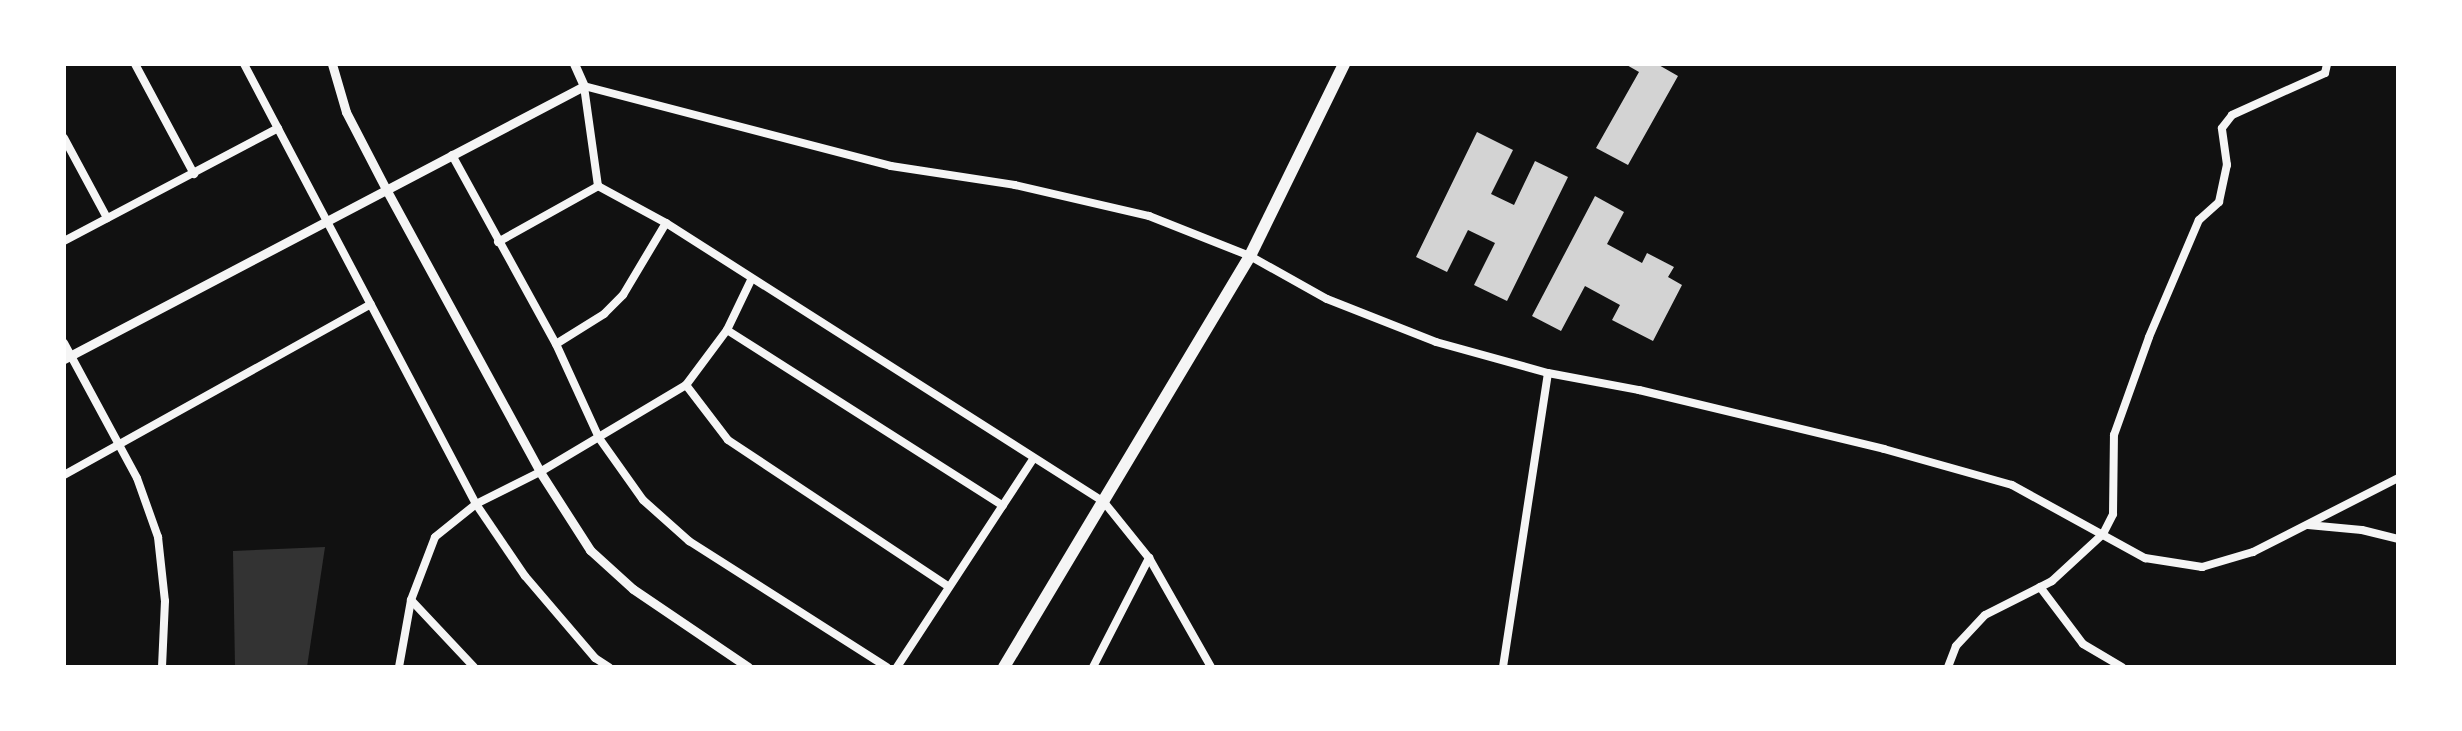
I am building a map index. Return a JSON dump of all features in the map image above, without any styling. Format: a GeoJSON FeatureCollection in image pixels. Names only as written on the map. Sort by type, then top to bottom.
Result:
{"type":"FeatureCollection","features":[{"type":"Feature","properties":{"kind":"main road"},"geometry":{"type":"LineString","coordinates":[[1004,667],[1250,256],[1344,64]]}},
{"type":"Feature","properties":{"kind":"street"},"geometry":{"type":"LineString","coordinates":[[135,64],[194,174]]}},
{"type":"Feature","properties":{"kind":"street"},"geometry":{"type":"LineString","coordinates":[[244,64],[329,220],[476,504],[525,576],[595,658],[609,667]]}},
{"type":"Feature","properties":{"kind":"street"},"geometry":{"type":"LineString","coordinates":[[332,64],[346,112],[387,191],[540,472],[590,550],[633,589],[748,667]]}},
{"type":"Feature","properties":{"kind":"street"},"geometry":{"type":"LineString","coordinates":[[574,64],[584,86],[598,186]]}},
{"type":"Feature","properties":{"kind":"street"},"geometry":{"type":"LineString","coordinates":[[1948,667],[1956,646],[1985,615],[2052,581],[2103,534],[2113,514],[2114,435],[2149,337],[2199,220],[2219,202],[2227,165],[2222,128],[2232,115],[2325,73],[2327,64]]}},
{"type":"Feature","properties":{"kind":"street"},"geometry":{"type":"LineString","coordinates":[[68,357],[584,86],[891,166],[1015,185],[1149,216],[1250,256],[1327,299],[1436,342],[1548,373],[1655,393],[2012,485],[2145,558],[2202,567],[2253,552],[2398,478]]}},
{"type":"Feature","properties":{"kind":"street"},"geometry":{"type":"LineString","coordinates":[[64,241],[278,128]]}},
{"type":"Feature","properties":{"kind":"street"},"geometry":{"type":"LineString","coordinates":[[64,138],[107,218]]}},
{"type":"Feature","properties":{"kind":"street"},"geometry":{"type":"LineString","coordinates":[[452,155],[556,344],[599,438],[643,500],[689,541],[887,667]]}},
{"type":"Feature","properties":{"kind":"street"},"geometry":{"type":"LineString","coordinates":[[598,186],[666,223],[751,280],[913,379],[1104,502],[1149,558],[1211,667]]}},
{"type":"Feature","properties":{"kind":"street"},"geometry":{"type":"LineString","coordinates":[[498,242],[598,186]]}},
{"type":"Feature","properties":{"kind":"street"},"geometry":{"type":"LineString","coordinates":[[556,344],[604,314],[623,295],[666,223]]}},
{"type":"Feature","properties":{"kind":"street"},"geometry":{"type":"LineString","coordinates":[[399,667],[411,600],[435,537],[476,504],[540,472],[686,385],[727,330],[751,280]]}},
{"type":"Feature","properties":{"kind":"street"},"geometry":{"type":"LineString","coordinates":[[64,475],[371,304]]}},
{"type":"Feature","properties":{"kind":"street"},"geometry":{"type":"LineString","coordinates":[[727,330],[1003,506]]}},
{"type":"Feature","properties":{"kind":"street"},"geometry":{"type":"LineString","coordinates":[[64,343],[68,357],[137,478],[158,537],[165,601],[162,667]]}},
{"type":"Feature","properties":{"kind":"street"},"geometry":{"type":"LineString","coordinates":[[1503,667],[1548,373]]}},
{"type":"Feature","properties":{"kind":"street"},"geometry":{"type":"LineString","coordinates":[[686,385],[728,440],[948,586]]}},
{"type":"Feature","properties":{"kind":"street"},"geometry":{"type":"LineString","coordinates":[[897,667],[1033,459]]}},
{"type":"Feature","properties":{"kind":"street"},"geometry":{"type":"LineString","coordinates":[[2307,525],[2362,530],[2398,539]]}},
{"type":"Feature","properties":{"kind":"street"},"geometry":{"type":"LineString","coordinates":[[1096,666],[1149,558]]}},
{"type":"Feature","properties":{"kind":"street"},"geometry":{"type":"LineString","coordinates":[[2040,587],[2083,644],[2122,667]]}},
{"type":"Feature","properties":{"kind":"street"},"geometry":{"type":"LineString","coordinates":[[411,600],[474,667]]}},
{"type":"Feature","properties":{"kind":"shaded area"},"geometry":{"type":"Polygon","coordinates":[[[325,547],[307,667],[235,667],[233,551],[325,547]]]}},
{"type":"Feature","properties":{"kind":"building"},"geometry":{"type":"Polygon","coordinates":[[[1625,64],[1657,64],[1678,76],[1628,165],[1596,148],[1639,72],[1625,64]]]}},
{"type":"Feature","properties":{"kind":"building"},"geometry":{"type":"Polygon","coordinates":[[[1477,132],[1513,150],[1491,194],[1514,205],[1535,161],[1568,177],[1507,301],[1474,285],[1495,243],[1468,230],[1447,272],[1416,257],[1477,132]]]}},
{"type":"Feature","properties":{"kind":"building"},"geometry":{"type":"Polygon","coordinates":[[[1595,196],[1624,212],[1607,244],[1642,263],[1647,253],[1674,267],[1668,277],[1682,285],[1653,341],[1612,320],[1620,305],[1585,286],[1561,331],[1532,316],[1595,196]]]}}]}
